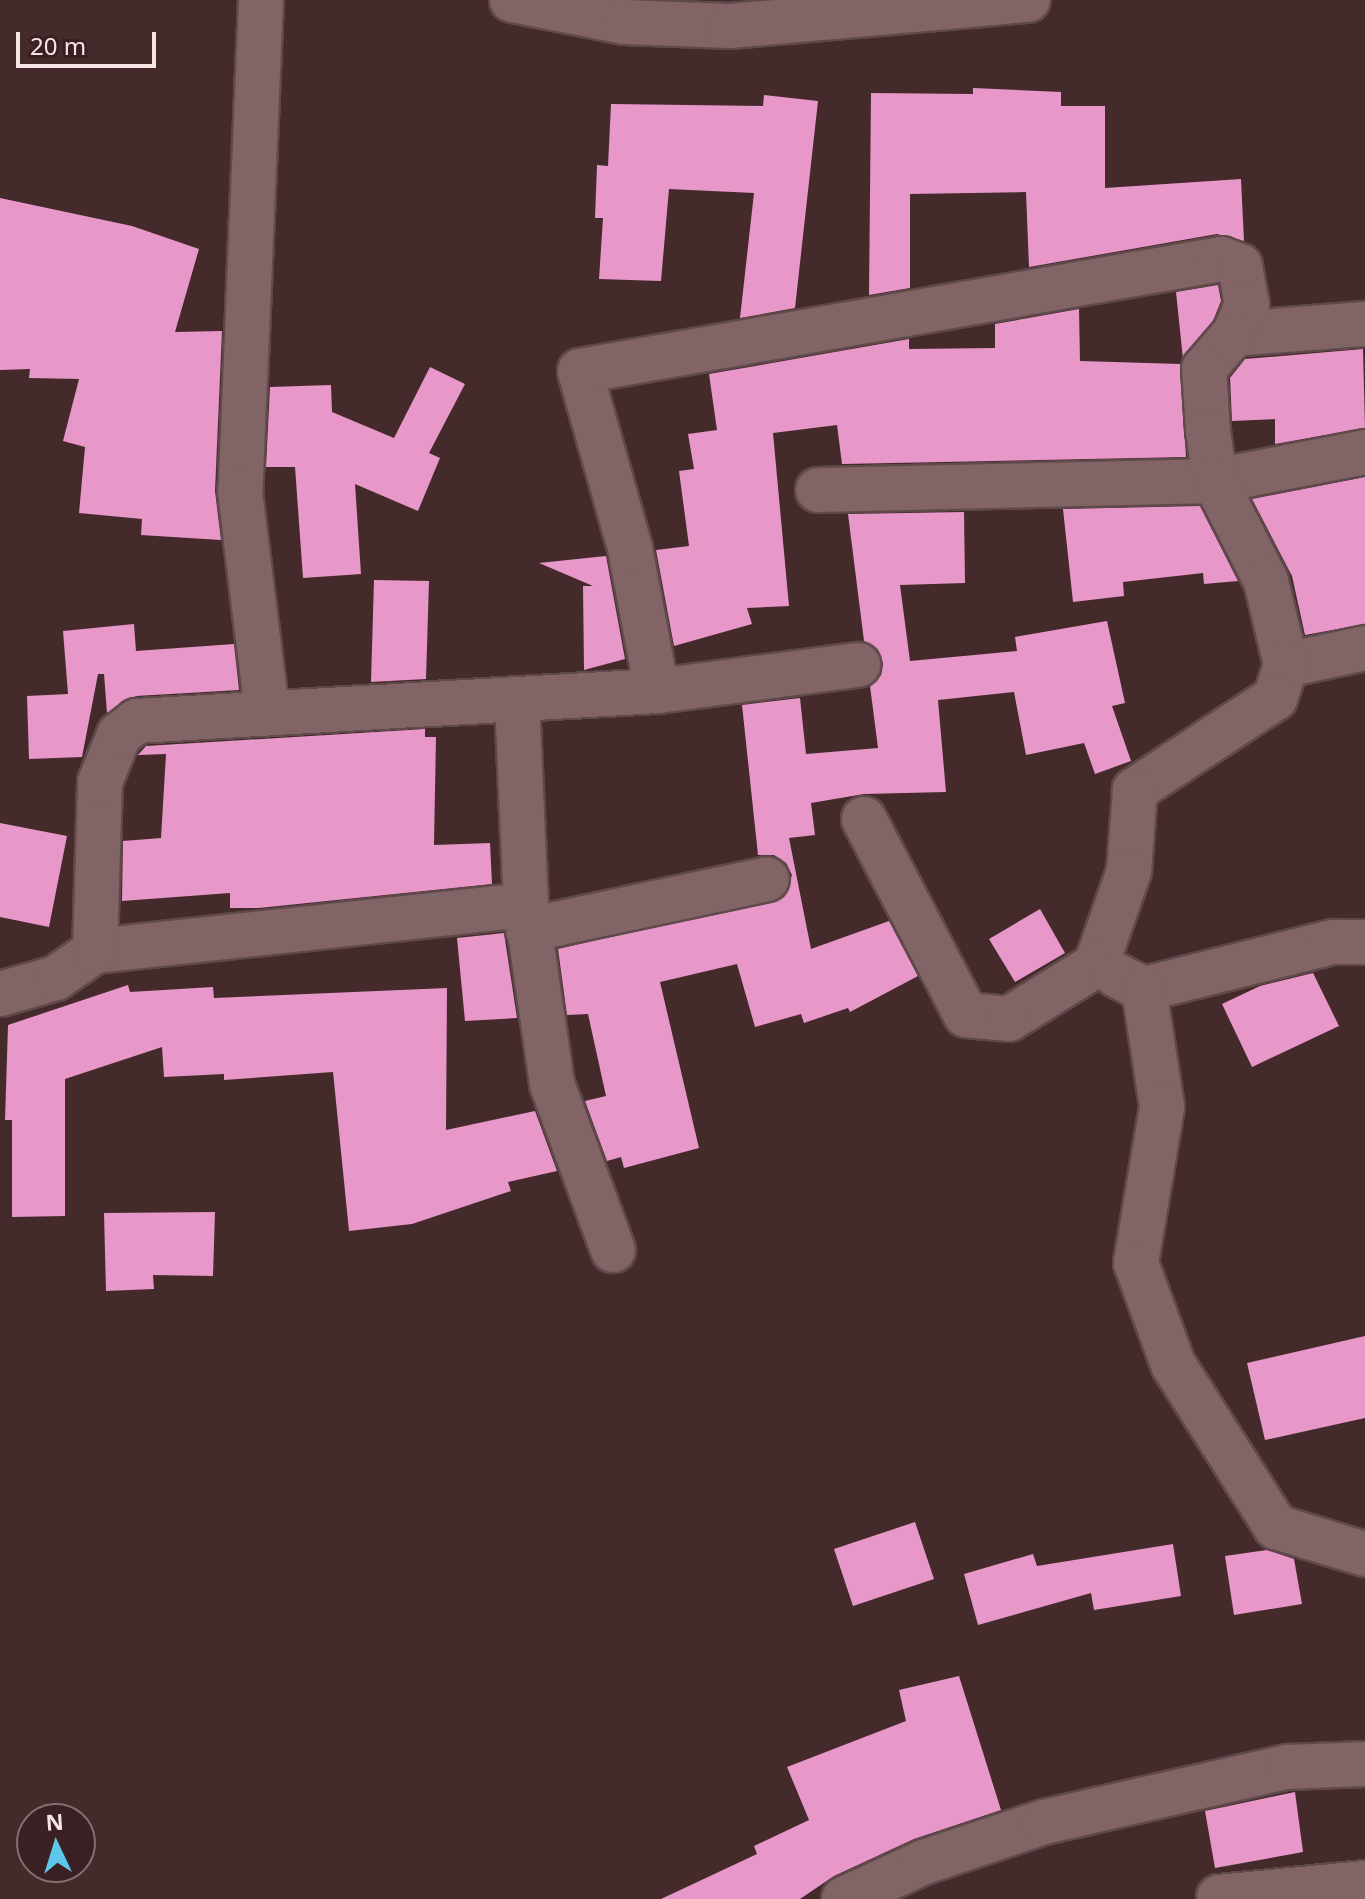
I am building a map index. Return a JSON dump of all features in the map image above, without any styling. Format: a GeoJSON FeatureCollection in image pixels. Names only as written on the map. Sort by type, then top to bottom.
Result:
{"type":"FeatureCollection","features":[{"type":"Feature","properties":{"kind":"street"},"geometry":{"type":"LineString","coordinates":[[261,0],[240,492],[267,712]]}},
{"type":"Feature","properties":{"kind":"street"},"geometry":{"type":"LineString","coordinates":[[512,0],[624,22],[730,26],[1028,0]]}},
{"type":"Feature","properties":{"kind":"street"},"geometry":{"type":"LineString","coordinates":[[657,691],[630,548],[580,371],[1221,259],[1240,266],[1247,304],[1234,334],[1204,369],[1215,481],[1266,581],[1286,665],[1275,698],[1135,790],[1129,871],[1096,965],[1009,1019],[966,1015],[864,819]]}},
{"type":"Feature","properties":{"kind":"street"},"geometry":{"type":"LineString","coordinates":[[1234,334],[1365,324]]}},
{"type":"Feature","properties":{"kind":"street"},"geometry":{"type":"LineString","coordinates":[[818,490],[1215,481],[1365,452]]}},
{"type":"Feature","properties":{"kind":"street"},"geometry":{"type":"LineString","coordinates":[[1286,665],[1365,648]]}},
{"type":"Feature","properties":{"kind":"street"},"geometry":{"type":"LineString","coordinates":[[95,951],[100,782],[119,735],[137,721],[657,691],[858,665]]}},
{"type":"Feature","properties":{"kind":"street"},"geometry":{"type":"LineString","coordinates":[[517,699],[527,918],[552,1084],[613,1250]]}},
{"type":"Feature","properties":{"kind":"street"},"geometry":{"type":"LineString","coordinates":[[0,994],[56,978],[95,951],[527,918],[767,879]]}},
{"type":"Feature","properties":{"kind":"street"},"geometry":{"type":"LineString","coordinates":[[1096,965],[1144,989],[1333,942],[1365,942]]}},
{"type":"Feature","properties":{"kind":"street"},"geometry":{"type":"LineString","coordinates":[[1144,989],[1162,1107],[1136,1263],[1173,1364],[1276,1527],[1365,1554]]}},
{"type":"Feature","properties":{"kind":"street"},"geometry":{"type":"LineString","coordinates":[[844,1899],[924,1862],[1044,1822],[1287,1767],[1365,1764]]}},
{"type":"Feature","properties":{"kind":"street"},"geometry":{"type":"LineString","coordinates":[[1219,1897],[1365,1883]]}},
{"type":"Feature","properties":{"kind":"building"},"geometry":{"type":"Polygon","coordinates":[[[973,88],[1061,92],[1061,106],[1105,106],[1105,188],[1241,179],[1244,241],[1217,234],[1029,267],[1026,192],[910,194],[910,288],[869,295],[871,93],[973,94],[973,88]]]}},
{"type":"Feature","properties":{"kind":"building"},"geometry":{"type":"Polygon","coordinates":[[[764,95],[818,101],[795,308],[740,318],[754,193],[669,189],[661,281],[599,279],[603,218],[595,218],[597,165],[608,166],[611,104],[763,106],[764,95]]]}},
{"type":"Feature","properties":{"kind":"building"},"geometry":{"type":"Polygon","coordinates":[[[0,198],[132,226],[199,249],[175,332],[222,331],[215,491],[221,540],[141,535],[142,519],[79,513],[85,447],[63,441],[79,379],[29,378],[30,369],[0,370],[0,198]]]}},
{"type":"Feature","properties":{"kind":"building"},"geometry":{"type":"Polygon","coordinates":[[[1218,285],[1221,301],[1213,321],[1183,359],[1176,292],[1218,285]]]}},
{"type":"Feature","properties":{"kind":"building"},"geometry":{"type":"Polygon","coordinates":[[[1079,309],[1080,361],[1181,364],[1186,457],[842,464],[837,425],[773,433],[789,606],[747,608],[752,624],[674,646],[656,550],[689,546],[679,471],[694,469],[688,434],[717,430],[709,374],[909,339],[909,349],[995,348],[995,324],[1079,309]]]}},
{"type":"Feature","properties":{"kind":"building"},"geometry":{"type":"Polygon","coordinates":[[[1363,349],[1365,428],[1275,444],[1275,419],[1232,421],[1230,378],[1245,359],[1363,349]]]}},
{"type":"Feature","properties":{"kind":"building"},"geometry":{"type":"Polygon","coordinates":[[[430,367],[465,384],[429,453],[440,458],[418,511],[355,484],[361,574],[303,578],[295,467],[266,467],[270,387],[331,385],[332,412],[394,438],[430,367]]]}},
{"type":"Feature","properties":{"kind":"building"},"geometry":{"type":"Polygon","coordinates":[[[1365,477],[1365,624],[1305,635],[1292,576],[1252,499],[1365,477]]]}},
{"type":"Feature","properties":{"kind":"building"},"geometry":{"type":"Polygon","coordinates":[[[1200,506],[1238,581],[1204,584],[1203,573],[1123,582],[1124,596],[1073,602],[1063,509],[1200,506]]]}},
{"type":"Feature","properties":{"kind":"building"},"geometry":{"type":"Polygon","coordinates":[[[964,512],[965,583],[900,585],[910,661],[1017,651],[1015,637],[1107,621],[1125,703],[1112,706],[1131,761],[1095,774],[1084,743],[1026,755],[1014,692],[938,700],[946,792],[864,794],[811,803],[815,835],[789,838],[811,949],[889,921],[918,976],[850,1012],[848,1008],[804,1023],[801,1014],[755,1027],[737,964],[660,982],[699,1148],[624,1168],[621,1157],[607,1161],[585,1101],[606,1096],[588,1014],[567,1015],[558,949],[784,897],[792,875],[786,863],[774,855],[758,855],[742,705],[800,698],[806,754],[878,748],[870,686],[881,675],[883,663],[877,649],[864,641],[848,514],[964,512]]]}},
{"type":"Feature","properties":{"kind":"building"},"geometry":{"type":"Polygon","coordinates":[[[606,556],[625,659],[584,670],[583,586],[593,586],[539,563],[606,556]]]}},
{"type":"Feature","properties":{"kind":"building"},"geometry":{"type":"Polygon","coordinates":[[[374,580],[429,581],[426,679],[371,682],[374,580]]]}},
{"type":"Feature","properties":{"kind":"building"},"geometry":{"type":"Polygon","coordinates":[[[134,624],[136,651],[234,644],[239,690],[136,696],[107,713],[104,674],[98,674],[82,757],[29,759],[27,696],[68,694],[63,631],[134,624]]]}},
{"type":"Feature","properties":{"kind":"building"},"geometry":{"type":"Polygon","coordinates":[[[425,729],[425,737],[436,737],[434,845],[490,843],[492,884],[259,908],[230,908],[230,893],[122,901],[123,841],[161,838],[166,754],[138,755],[146,746],[425,729]]]}},
{"type":"Feature","properties":{"kind":"building"},"geometry":{"type":"Polygon","coordinates":[[[0,823],[67,836],[49,927],[0,917],[0,823]]]}},
{"type":"Feature","properties":{"kind":"building"},"geometry":{"type":"Polygon","coordinates":[[[1040,909],[1065,953],[1015,982],[989,939],[1040,909]]]}},
{"type":"Feature","properties":{"kind":"building"},"geometry":{"type":"Polygon","coordinates":[[[504,933],[517,1018],[465,1021],[457,938],[504,933]]]}},
{"type":"Feature","properties":{"kind":"building"},"geometry":{"type":"Polygon","coordinates":[[[1313,973],[1339,1026],[1252,1067],[1222,1004],[1260,986],[1313,973]]]}},
{"type":"Feature","properties":{"kind":"building"},"geometry":{"type":"Polygon","coordinates":[[[128,985],[130,992],[213,987],[214,998],[447,988],[446,1130],[535,1111],[557,1171],[508,1182],[511,1191],[412,1224],[349,1231],[333,1072],[224,1080],[224,1074],[164,1077],[162,1047],[65,1079],[65,1216],[12,1217],[12,1120],[5,1120],[8,1025],[128,985]]]}},
{"type":"Feature","properties":{"kind":"building"},"geometry":{"type":"Polygon","coordinates":[[[215,1212],[213,1276],[153,1275],[154,1289],[106,1291],[104,1213],[215,1212]]]}},
{"type":"Feature","properties":{"kind":"building"},"geometry":{"type":"Polygon","coordinates":[[[1365,1336],[1365,1418],[1265,1440],[1247,1363],[1365,1336]]]}},
{"type":"Feature","properties":{"kind":"building"},"geometry":{"type":"Polygon","coordinates":[[[915,1522],[934,1579],[853,1606],[834,1549],[915,1522]]]}},
{"type":"Feature","properties":{"kind":"building"},"geometry":{"type":"Polygon","coordinates":[[[1173,1544],[1181,1596],[1094,1610],[1091,1593],[978,1625],[964,1574],[1033,1554],[1037,1566],[1173,1544]]]}},
{"type":"Feature","properties":{"kind":"building"},"geometry":{"type":"Polygon","coordinates":[[[1267,1550],[1294,1559],[1302,1604],[1234,1615],[1225,1556],[1267,1550]]]}},
{"type":"Feature","properties":{"kind":"building"},"geometry":{"type":"Polygon","coordinates":[[[959,1676],[1001,1810],[914,1839],[834,1876],[800,1899],[661,1899],[757,1854],[754,1846],[809,1820],[787,1767],[906,1721],[899,1690],[959,1676]]]}},
{"type":"Feature","properties":{"kind":"building"},"geometry":{"type":"Polygon","coordinates":[[[1295,1792],[1303,1852],[1215,1868],[1205,1811],[1295,1792]]]}}]}
